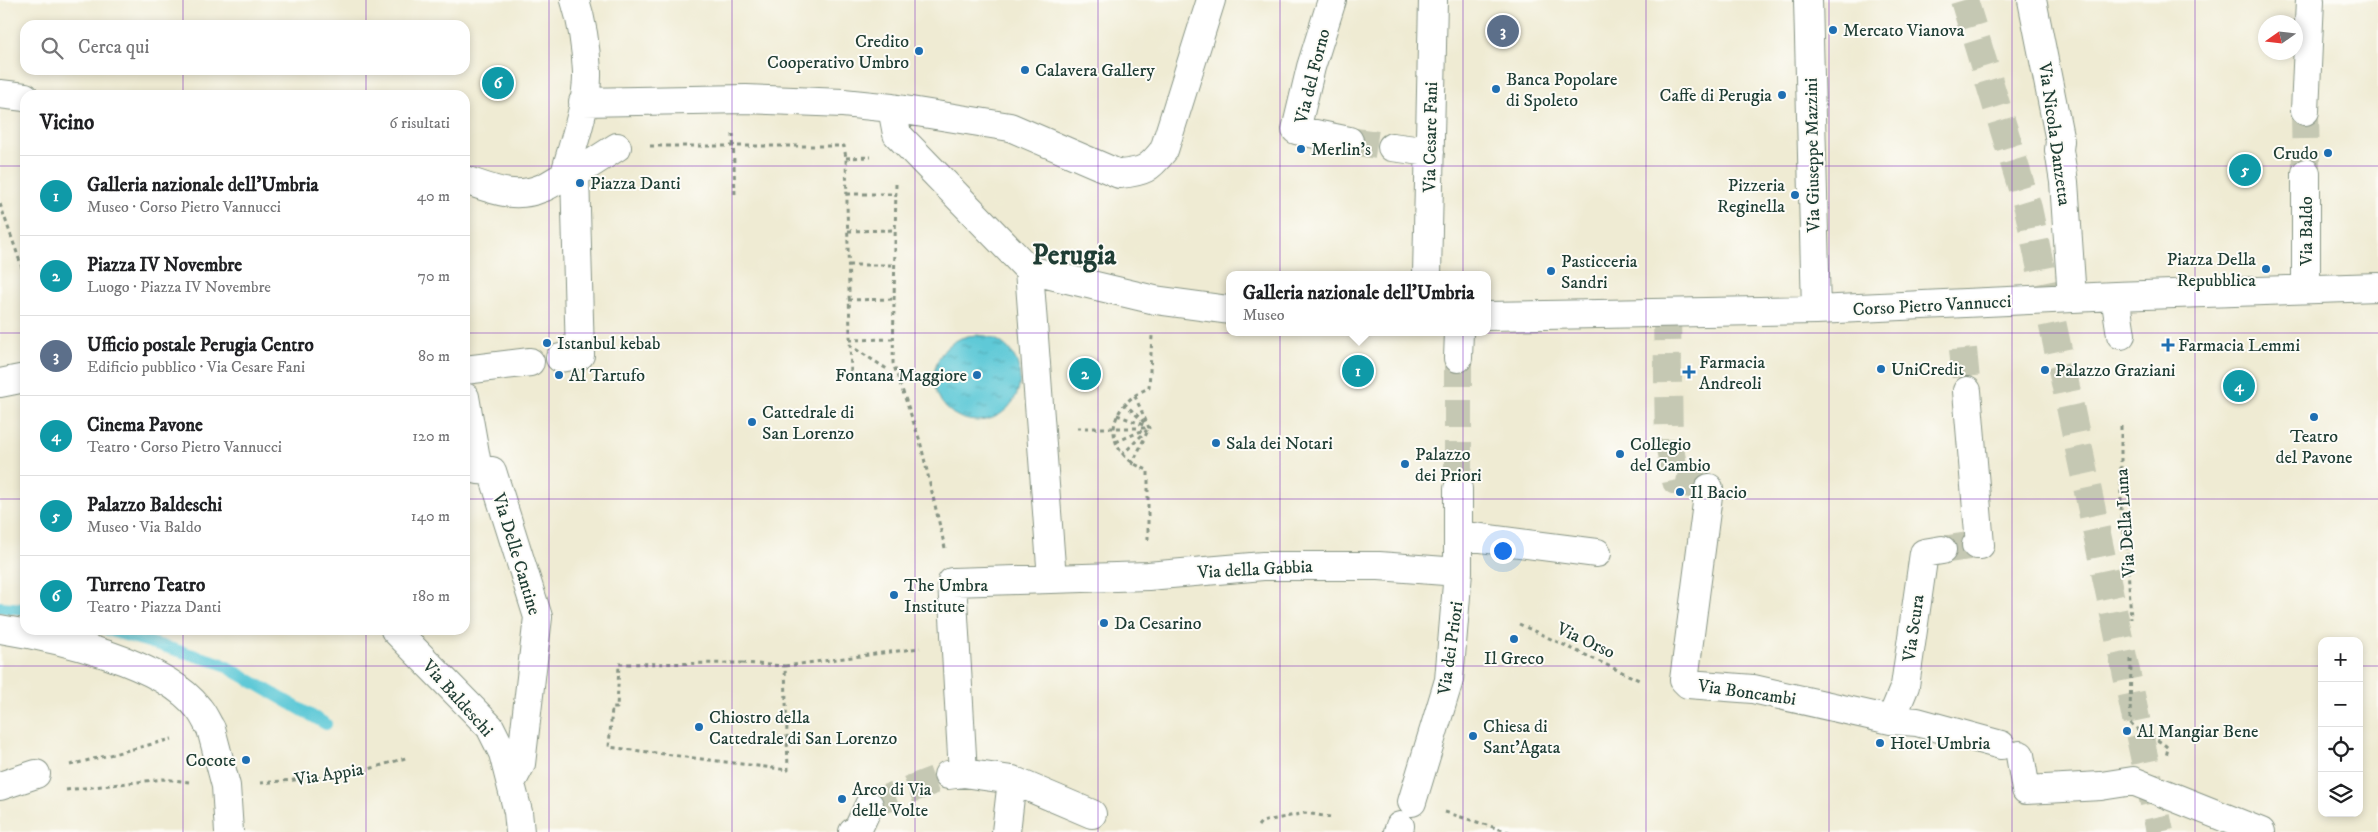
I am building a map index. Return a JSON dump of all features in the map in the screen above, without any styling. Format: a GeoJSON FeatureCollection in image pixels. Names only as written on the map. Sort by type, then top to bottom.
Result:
{"type":"FeatureCollection","features":[{"type":"Feature","properties":{"kind":"street"},"geometry":{"type":"LineString","coordinates":[[570,357],[570,174],[587,74],[580,15],[575,0]]}},
{"type":"Feature","properties":{"kind":"street"},"geometry":{"type":"LineString","coordinates":[[583,102],[746,99],[803,101],[895,121],[1010,127],[1119,174],[1136,173],[1151,167],[1164,150],[1211,0]]}},
{"type":"Feature","properties":{"kind":"street","name":"Via del Forno"},"geometry":{"type":"LineString","coordinates":[[1332,0],[1311,67],[1296,130],[1349,141]]}},
{"type":"Feature","properties":{"kind":"street","name":"Via Cesare Fani"},"geometry":{"type":"LineString","coordinates":[[1427,271],[1433,0]]}},
{"type":"Feature","properties":{"kind":"street","name":"Via Giuseppe Mazzini"},"geometry":{"type":"LineString","coordinates":[[1808,0],[1816,310]]}},
{"type":"Feature","properties":{"kind":"street","name":"Via Nicola Danzetta"},"geometry":{"type":"LineString","coordinates":[[2032,0],[2060,141],[2059,150],[2064,182],[2072,298]]}},
{"type":"Feature","properties":{"kind":"street"},"geometry":{"type":"LineString","coordinates":[[2305,111],[2310,0]]}},
{"type":"Feature","properties":{"kind":"street"},"geometry":{"type":"LineString","coordinates":[[0,94],[20,96]]}},
{"type":"Feature","properties":{"kind":"street"},"geometry":{"type":"LineString","coordinates":[[895,121],[1029,270],[1155,300],[1226,310]]}},
{"type":"Feature","properties":{"kind":"street"},"geometry":{"type":"LineString","coordinates":[[470,182],[511,195],[542,188],[618,147]]}},
{"type":"Feature","properties":{"kind":"street"},"geometry":{"type":"LineString","coordinates":[[1392,147],[1430,152]]}},
{"type":"Feature","properties":{"kind":"street","name":"Via Baldo"},"geometry":{"type":"LineString","coordinates":[[2306,173],[2306,289]]}},
{"type":"Feature","properties":{"kind":"street"},"geometry":{"type":"LineString","coordinates":[[1029,270],[1052,579]]}},
{"type":"Feature","properties":{"kind":"street","name":"Corso Pietro Vannucci"},"geometry":{"type":"LineString","coordinates":[[1491,316],[1816,310],[2115,296],[2378,287]]}},
{"type":"Feature","properties":{"kind":"street"},"geometry":{"type":"LineString","coordinates":[[2115,296],[2121,336]]}},
{"type":"Feature","properties":{"kind":"street"},"geometry":{"type":"LineString","coordinates":[[470,369],[530,362]]}},
{"type":"Feature","properties":{"kind":"street"},"geometry":{"type":"LineString","coordinates":[[0,383],[20,379]]}},
{"type":"Feature","properties":{"kind":"street"},"geometry":{"type":"LineString","coordinates":[[1967,391],[1980,545],[1976,545]]}},
{"type":"Feature","properties":{"kind":"street","name":"Via Delle Cantine"},"geometry":{"type":"LineString","coordinates":[[470,425],[478,470],[492,471],[538,617],[520,764],[511,783]]}},
{"type":"Feature","properties":{"kind":"street","name":"Via Boncambi"},"geometry":{"type":"LineString","coordinates":[[1709,488],[1684,680],[1688,684],[1762,691],[1891,720],[1917,722],[2010,750],[2026,790],[2101,786],[2133,781]]}},
{"type":"Feature","properties":{"kind":"street","name":"Via dei Priori"},"geometry":{"type":"LineString","coordinates":[[1403,820],[1449,680],[1458,572],[1458,489]]}},
{"type":"Feature","properties":{"kind":"street"},"geometry":{"type":"LineString","coordinates":[[1458,535],[1597,553]]}},
{"type":"Feature","properties":{"kind":"street","name":"Via Scura"},"geometry":{"type":"LineString","coordinates":[[1891,720],[1904,686],[1924,553],[1942,550]]}},
{"type":"Feature","properties":{"kind":"street","name":"Via della Gabbia"},"geometry":{"type":"LineString","coordinates":[[952,582],[1148,576],[1263,566],[1379,566],[1458,572]]}},
{"type":"Feature","properties":{"kind":"street"},"geometry":{"type":"LineString","coordinates":[[952,582],[955,642],[955,774],[1012,780],[1092,814]]}},
{"type":"Feature","properties":{"kind":"street"},"geometry":{"type":"LineString","coordinates":[[0,629],[20,632]]}},
{"type":"Feature","properties":{"kind":"street"},"geometry":{"type":"LineString","coordinates":[[36,635],[145,669],[176,689],[198,708],[211,729],[226,786],[229,832]]}},
{"type":"Feature","properties":{"kind":"street","name":"Via Baldeschi"},"geometry":{"type":"LineString","coordinates":[[399,635],[503,753],[511,783],[520,832]]}},
{"type":"Feature","properties":{"kind":"street"},"geometry":{"type":"LineString","coordinates":[[0,786],[36,774]]}},
{"type":"Feature","properties":{"kind":"street"},"geometry":{"type":"LineString","coordinates":[[1006,832],[1012,780]]}},
{"type":"Feature","properties":{"kind":"street"},"geometry":{"type":"LineString","coordinates":[[2133,781],[2193,803],[2261,832]]}},
{"type":"Feature","properties":{"kind":"street"},"geometry":{"type":"LineString","coordinates":[[853,832],[858,829],[869,805]]}},
{"type":"Feature","properties":{"kind":"path"},"geometry":{"type":"LineString","coordinates":[[895,121],[896,194],[893,362],[920,441],[952,582]]}},
{"type":"Feature","properties":{"kind":"path"},"geometry":{"type":"LineString","coordinates":[[658,146],[844,146],[847,194],[851,379]]}},
{"type":"Feature","properties":{"kind":"path"},"geometry":{"type":"LineString","coordinates":[[733,146],[735,196]]}},
{"type":"Feature","properties":{"kind":"path"},"geometry":{"type":"LineString","coordinates":[[847,194],[896,194]]}},
{"type":"Feature","properties":{"kind":"path"},"geometry":{"type":"LineString","coordinates":[[0,204],[20,262]]}},
{"type":"Feature","properties":{"kind":"path"},"geometry":{"type":"LineString","coordinates":[[848,231],[895,230]]}},
{"type":"Feature","properties":{"kind":"path"},"geometry":{"type":"LineString","coordinates":[[848,265],[894,265]]}},
{"type":"Feature","properties":{"kind":"path"},"geometry":{"type":"LineString","coordinates":[[848,300],[894,299]]}},
{"type":"Feature","properties":{"kind":"path"},"geometry":{"type":"LineString","coordinates":[[1148,576],[1148,470],[1132,464],[1122,455],[1116,442],[1114,428],[1117,415],[1124,403],[1134,394],[1149,388],[1155,300]]}},
{"type":"Feature","properties":{"kind":"path"},"geometry":{"type":"LineString","coordinates":[[849,340],[893,340]]}},
{"type":"Feature","properties":{"kind":"path"},"geometry":{"type":"LineString","coordinates":[[849,345],[887,369]]}},
{"type":"Feature","properties":{"kind":"path"},"geometry":{"type":"LineString","coordinates":[[1132,464],[1149,428],[1134,394]]}},
{"type":"Feature","properties":{"kind":"path"},"geometry":{"type":"LineString","coordinates":[[1124,403],[1149,428]]}},
{"type":"Feature","properties":{"kind":"path"},"geometry":{"type":"LineString","coordinates":[[1117,415],[1149,428]]}},
{"type":"Feature","properties":{"kind":"path","name":"Via Della Luna"},"geometry":{"type":"LineString","coordinates":[[2121,426],[2121,522],[2127,549],[2131,619]]}},
{"type":"Feature","properties":{"kind":"path"},"geometry":{"type":"LineString","coordinates":[[1114,428],[1149,428]]}},
{"type":"Feature","properties":{"kind":"path"},"geometry":{"type":"LineString","coordinates":[[1116,442],[1149,428]]}},
{"type":"Feature","properties":{"kind":"path"},"geometry":{"type":"LineString","coordinates":[[1122,455],[1149,428]]}},
{"type":"Feature","properties":{"kind":"path","name":"Via Orso"},"geometry":{"type":"LineString","coordinates":[[1519,624],[1641,682]]}},
{"type":"Feature","properties":{"kind":"path"},"geometry":{"type":"LineString","coordinates":[[785,666],[788,770],[609,747],[612,708],[617,708],[619,664],[742,663],[785,666],[955,642]]}},
{"type":"Feature","properties":{"kind":"path"},"geometry":{"type":"LineString","coordinates":[[2131,659],[2130,722],[2134,727],[2168,748],[2164,763],[2158,766],[2141,768],[2133,781]]}},
{"type":"Feature","properties":{"kind":"path"},"geometry":{"type":"LineString","coordinates":[[36,774],[172,739]]}},
{"type":"Feature","properties":{"kind":"path","name":"Via Appia"},"geometry":{"type":"LineString","coordinates":[[257,783],[349,775],[410,757]]}},
{"type":"Feature","properties":{"kind":"path"},"geometry":{"type":"LineString","coordinates":[[59,791],[164,779],[191,783]]}},
{"type":"Feature","properties":{"kind":"path"},"geometry":{"type":"LineString","coordinates":[[1258,824],[1304,813],[1330,817]]}},
{"type":"Feature","properties":{"kind":"path"},"geometry":{"type":"LineString","coordinates":[[1403,820],[1509,832]]}},
{"type":"Feature","properties":{"kind":"water","name":"Fontana Maggiore"},"geometry":{"type":"Polygon","coordinates":[[[977,335],[994,338],[1008,347],[1017,361],[1020,378],[1017,395],[1008,409],[994,418],[977,421],[960,418],[946,409],[937,395],[934,378],[937,361],[946,347],[960,338],[977,335]]]}},
{"type":"Feature","properties":{"kind":"waterway"},"geometry":{"type":"LineString","coordinates":[[0,607],[20,609]]}},
{"type":"Feature","properties":{"kind":"waterway"},"geometry":{"type":"LineString","coordinates":[[125,635],[220,663],[326,724]]}},
{"type":"Feature","properties":{"kind":"tunnel"},"geometry":{"type":"LineString","coordinates":[[1964,0],[2028,208],[2160,832]]}},
{"type":"Feature","properties":{"kind":"tunnel"},"geometry":{"type":"LineString","coordinates":[[2305,111],[2306,173]]}},
{"type":"Feature","properties":{"kind":"tunnel"},"geometry":{"type":"LineString","coordinates":[[1349,141],[1392,147]]}},
{"type":"Feature","properties":{"kind":"tunnel"},"geometry":{"type":"LineString","coordinates":[[1667,313],[1669,443],[1676,481],[1709,488]]}},
{"type":"Feature","properties":{"kind":"tunnel"},"geometry":{"type":"LineString","coordinates":[[1963,349],[1967,391]]}},
{"type":"Feature","properties":{"kind":"tunnel"},"geometry":{"type":"LineString","coordinates":[[1458,358],[1458,489]]}},
{"type":"Feature","properties":{"kind":"tunnel"},"geometry":{"type":"LineString","coordinates":[[1942,550],[1976,545]]}},
{"type":"Feature","properties":{"kind":"tunnel"},"geometry":{"type":"LineString","coordinates":[[869,805],[948,775]]}},
{"type":"Feature","properties":{"kind":"place","name":"Mercato Vianova"},"geometry":{"type":"Point","coordinates":[1833,30]}},
{"type":"Feature","properties":{"kind":"place","name":"Ufficio postale Perugia Centro"},"geometry":{"type":"Point","coordinates":[1503,31]}},
{"type":"Feature","properties":{"kind":"place","name":"Credito Cooperativo Umbro"},"geometry":{"type":"Point","coordinates":[919,51]}},
{"type":"Feature","properties":{"kind":"place","name":"Calavera Gallery"},"geometry":{"type":"Point","coordinates":[1025,70]}},
{"type":"Feature","properties":{"kind":"place","name":"Turreno Teatro"},"geometry":{"type":"Point","coordinates":[498,83]}},
{"type":"Feature","properties":{"kind":"place","name":"Banca Popolare di Spoleto"},"geometry":{"type":"Point","coordinates":[1496,89]}},
{"type":"Feature","properties":{"kind":"place","name":"Caffe di Perugia"},"geometry":{"type":"Point","coordinates":[1782,95]}},
{"type":"Feature","properties":{"kind":"place","name":"Merlin's"},"geometry":{"type":"Point","coordinates":[1301,149]}},
{"type":"Feature","properties":{"kind":"place","name":"Crudo"},"geometry":{"type":"Point","coordinates":[2328,153]}},
{"type":"Feature","properties":{"kind":"place","name":"Palazzo Baldeschi"},"geometry":{"type":"Point","coordinates":[2245,170]}},
{"type":"Feature","properties":{"kind":"place","name":"Piazza Danti"},"geometry":{"type":"Point","coordinates":[580,183]}},
{"type":"Feature","properties":{"kind":"place","name":"Pizzeria Reginella"},"geometry":{"type":"Point","coordinates":[1795,195]}},
{"type":"Feature","properties":{"kind":"place","name":"Piazza Della Repubblica"},"geometry":{"type":"Point","coordinates":[2266,269]}},
{"type":"Feature","properties":{"kind":"place","name":"Pasticceria Sandri"},"geometry":{"type":"Point","coordinates":[1551,271]}},
{"type":"Feature","properties":{"kind":"place","name":"Istanbul kebab"},"geometry":{"type":"Point","coordinates":[547,343]}},
{"type":"Feature","properties":{"kind":"place","name":"Farmacia Lemmi"},"geometry":{"type":"Point","coordinates":[2168,345]}},
{"type":"Feature","properties":{"kind":"place","name":"UniCredit"},"geometry":{"type":"Point","coordinates":[1881,369]}},
{"type":"Feature","properties":{"kind":"place","name":"Palazzo Graziani"},"geometry":{"type":"Point","coordinates":[2045,370]}},
{"type":"Feature","properties":{"kind":"place","name":"Galleria nazionale dell'Umbria"},"geometry":{"type":"Point","coordinates":[1358,371]}},
{"type":"Feature","properties":{"kind":"place","name":"Farmacia Andreoli"},"geometry":{"type":"Point","coordinates":[1689,372]}},
{"type":"Feature","properties":{"kind":"place","name":"Piazza IV Novembre"},"geometry":{"type":"Point","coordinates":[1085,374]}},
{"type":"Feature","properties":{"kind":"place","name":"Al Tartufo"},"geometry":{"type":"Point","coordinates":[559,375]}},
{"type":"Feature","properties":{"kind":"place","name":"Fontana Maggiore"},"geometry":{"type":"Point","coordinates":[977,375]}},
{"type":"Feature","properties":{"kind":"place","name":"Cinema Pavone"},"geometry":{"type":"Point","coordinates":[2239,386]}},
{"type":"Feature","properties":{"kind":"place","name":"Teatro del Pavone"},"geometry":{"type":"Point","coordinates":[2314,417]}},
{"type":"Feature","properties":{"kind":"place","name":"Cattedrale di San Lorenzo"},"geometry":{"type":"Point","coordinates":[752,422]}},
{"type":"Feature","properties":{"kind":"place","name":"Sala dei Notari"},"geometry":{"type":"Point","coordinates":[1216,443]}},
{"type":"Feature","properties":{"kind":"place","name":"Collegio del Cambio"},"geometry":{"type":"Point","coordinates":[1620,454]}},
{"type":"Feature","properties":{"kind":"place","name":"Palazzo dei Priori"},"geometry":{"type":"Point","coordinates":[1405,464]}},
{"type":"Feature","properties":{"kind":"place","name":"Il Bacio"},"geometry":{"type":"Point","coordinates":[1680,492]}},
{"type":"Feature","properties":{"kind":"place","name":"The Umbra Institute"},"geometry":{"type":"Point","coordinates":[894,595]}},
{"type":"Feature","properties":{"kind":"place","name":"Da Cesarino"},"geometry":{"type":"Point","coordinates":[1104,623]}},
{"type":"Feature","properties":{"kind":"place","name":"Il Greco"},"geometry":{"type":"Point","coordinates":[1514,639]}},
{"type":"Feature","properties":{"kind":"place","name":"Chiostro della Cattedrale di San Lorenzo"},"geometry":{"type":"Point","coordinates":[699,727]}},
{"type":"Feature","properties":{"kind":"place","name":"Al Mangiar Bene"},"geometry":{"type":"Point","coordinates":[2127,731]}},
{"type":"Feature","properties":{"kind":"place","name":"Chiesa di Sant’Agata"},"geometry":{"type":"Point","coordinates":[1473,736]}},
{"type":"Feature","properties":{"kind":"place","name":"Hotel Umbria"},"geometry":{"type":"Point","coordinates":[1880,743]}},
{"type":"Feature","properties":{"kind":"place","name":"Cocote"},"geometry":{"type":"Point","coordinates":[246,760]}},
{"type":"Feature","properties":{"kind":"place","name":"Arco di Via delle Volte"},"geometry":{"type":"Point","coordinates":[842,799]}},
{"type":"Feature","properties":{"kind":"district","name":"Perugia"},"geometry":{"type":"Point","coordinates":[1074,254]}}]}
